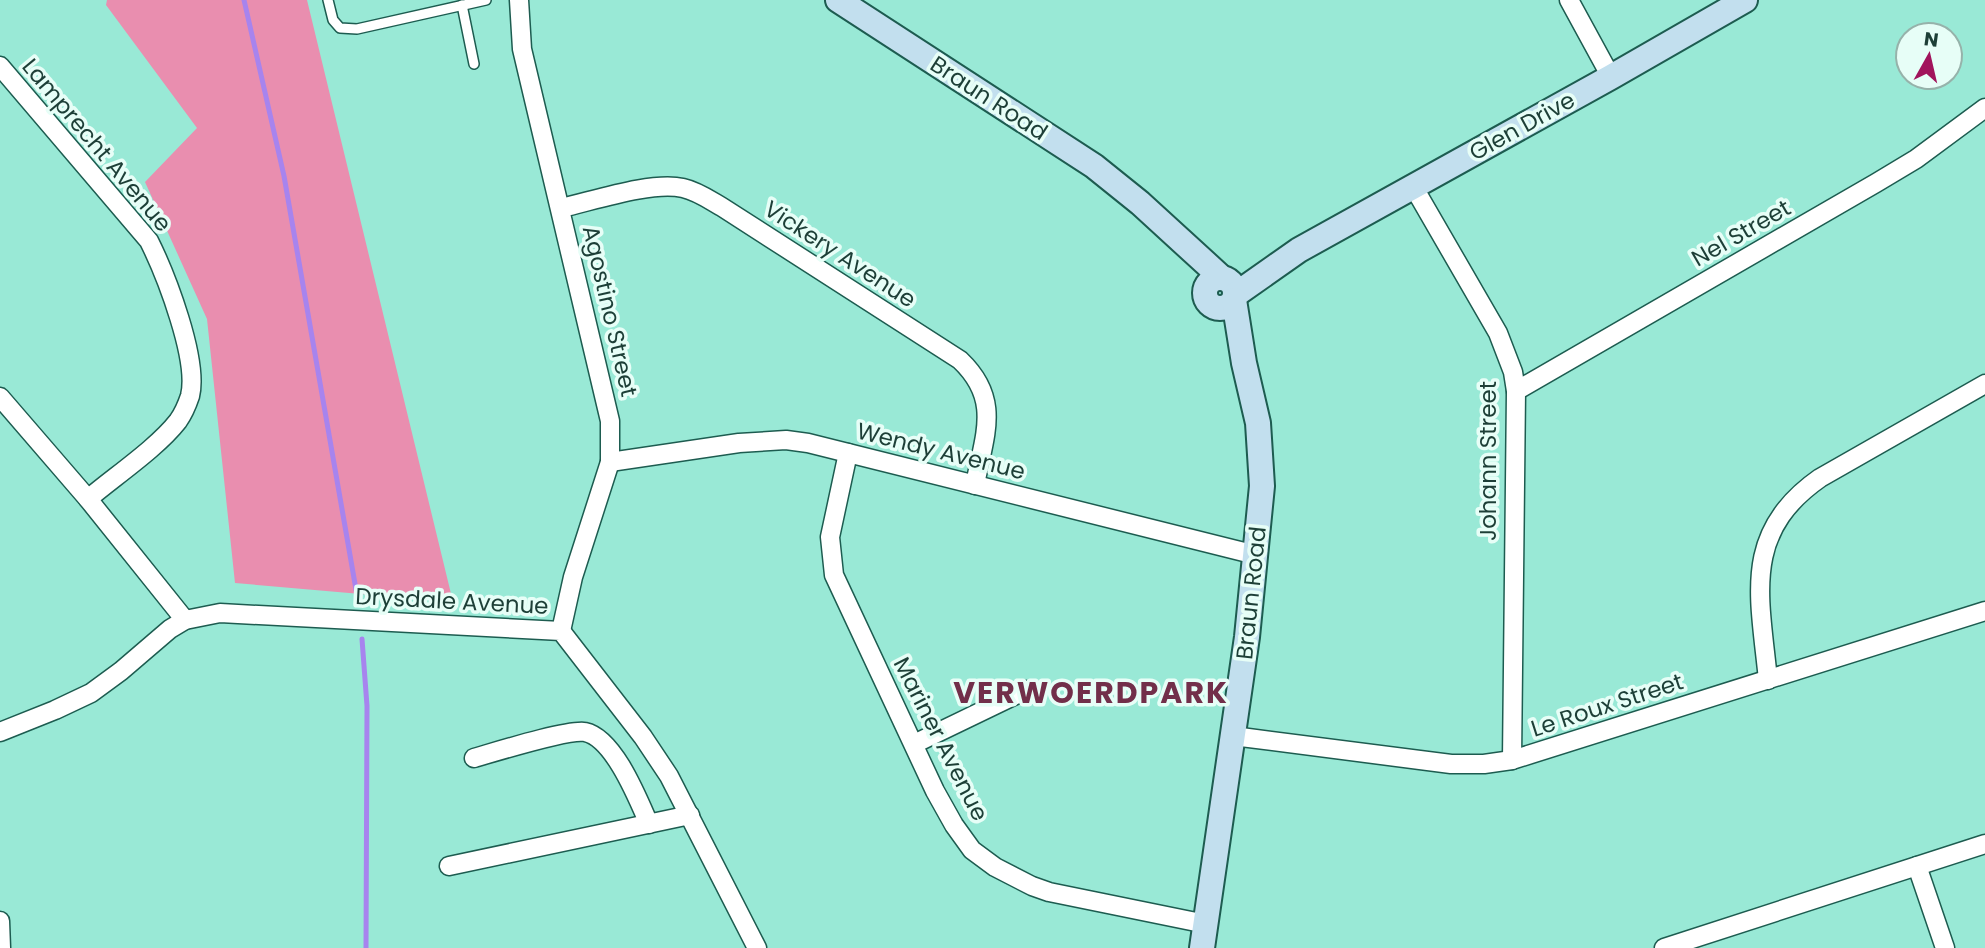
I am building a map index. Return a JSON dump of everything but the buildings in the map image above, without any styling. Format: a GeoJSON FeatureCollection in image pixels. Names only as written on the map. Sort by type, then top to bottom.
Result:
{"type":"FeatureCollection","features":[{"type":"Feature","properties":{"kind":"street","name":"Agostino Street"},"geometry":{"type":"LineString","coordinates":[[519,0],[522,49],[610,421],[610,462],[573,577],[561,631]]}},
{"type":"Feature","properties":{"kind":"street","name":"Braun Road"},"geometry":{"type":"LineString","coordinates":[[838,0],[1094,166],[1140,203],[1168,230],[1223,291],[1258,423],[1262,486],[1233,736],[1202,948]]}},
{"type":"Feature","properties":{"kind":"street"},"geometry":{"type":"LineString","coordinates":[[1569,0],[1611,77]]}},
{"type":"Feature","properties":{"kind":"street","name":"Glen Drive"},"geometry":{"type":"LineString","coordinates":[[1223,291],[1745,0]]}},
{"type":"Feature","properties":{"kind":"street","name":"Lamprecht Avenue"},"geometry":{"type":"LineString","coordinates":[[0,66],[149,241],[165,275],[191,367],[190,395],[177,421],[162,437],[88,499]]}},
{"type":"Feature","properties":{"kind":"street","name":"Nel Street"},"geometry":{"type":"LineString","coordinates":[[1516,391],[1916,159],[1985,108]]}},
{"type":"Feature","properties":{"kind":"street","name":"Johann Street"},"geometry":{"type":"LineString","coordinates":[[1413,186],[1498,333],[1513,372],[1516,391],[1512,760]]}},
{"type":"Feature","properties":{"kind":"street","name":"Vickery Avenue"},"geometry":{"type":"LineString","coordinates":[[561,208],[643,190],[686,188],[722,207],[960,360],[974,373],[987,400],[986,424],[975,485]]}},
{"type":"Feature","properties":{"kind":"street"},"geometry":{"type":"LineString","coordinates":[[1768,680],[1760,572],[1765,546],[1787,506],[1801,491],[1820,478],[1985,384]]}},
{"type":"Feature","properties":{"kind":"street"},"geometry":{"type":"LineString","coordinates":[[0,397],[88,499],[185,620]]}},
{"type":"Feature","properties":{"kind":"street","name":"Wendy Avenue"},"geometry":{"type":"LineString","coordinates":[[610,462],[740,443],[786,440],[848,453],[1256,555]]}},
{"type":"Feature","properties":{"kind":"street","name":"Mariner Avenue"},"geometry":{"type":"LineString","coordinates":[[848,453],[830,537],[834,575],[935,791],[972,850],[995,867],[1032,886],[1068,897],[1206,924]]}},
{"type":"Feature","properties":{"kind":"street","name":"Le Roux Street"},"geometry":{"type":"LineString","coordinates":[[1233,736],[1451,764],[1484,764],[1512,760],[1985,611]]}},
{"type":"Feature","properties":{"kind":"street","name":"Drysdale Avenue"},"geometry":{"type":"LineString","coordinates":[[0,732],[91,693],[185,620],[220,612],[561,631],[643,737],[690,815],[757,948]]}},
{"type":"Feature","properties":{"kind":"street"},"geometry":{"type":"LineString","coordinates":[[914,744],[1027,690]]}},
{"type":"Feature","properties":{"kind":"street"},"geometry":{"type":"LineString","coordinates":[[474,758],[573,732],[591,734],[629,778],[649,824]]}},
{"type":"Feature","properties":{"kind":"street"},"geometry":{"type":"LineString","coordinates":[[449,866],[690,815]]}},
{"type":"Feature","properties":{"kind":"street"},"geometry":{"type":"LineString","coordinates":[[1664,948],[1985,844]]}},
{"type":"Feature","properties":{"kind":"street"},"geometry":{"type":"LineString","coordinates":[[1917,866],[1945,948]]}},
{"type":"Feature","properties":{"kind":"street"},"geometry":{"type":"LineString","coordinates":[[0,921],[1,948]]}},
{"type":"Feature","properties":{"kind":"lane"},"geometry":{"type":"LineString","coordinates":[[328,0],[333,20],[340,28],[357,29],[486,0]]}},
{"type":"Feature","properties":{"kind":"lane"},"geometry":{"type":"LineString","coordinates":[[462,5],[474,64]]}},
{"type":"Feature","properties":{"kind":"shaded area"},"geometry":{"type":"Polygon","coordinates":[[[107,0],[307,0],[453,602],[235,583],[207,319],[145,182],[197,128],[106,5],[107,0]]]}},
{"type":"Feature","properties":{"kind":"waterway"},"geometry":{"type":"LineString","coordinates":[[244,0],[284,176],[358,601]]}},
{"type":"Feature","properties":{"kind":"waterway"},"geometry":{"type":"LineString","coordinates":[[362,639],[367,706],[366,948]]}},
{"type":"Feature","properties":{"kind":"district","name":"VERWOERDPARK"},"geometry":{"type":"Point","coordinates":[1091,693]}}]}
